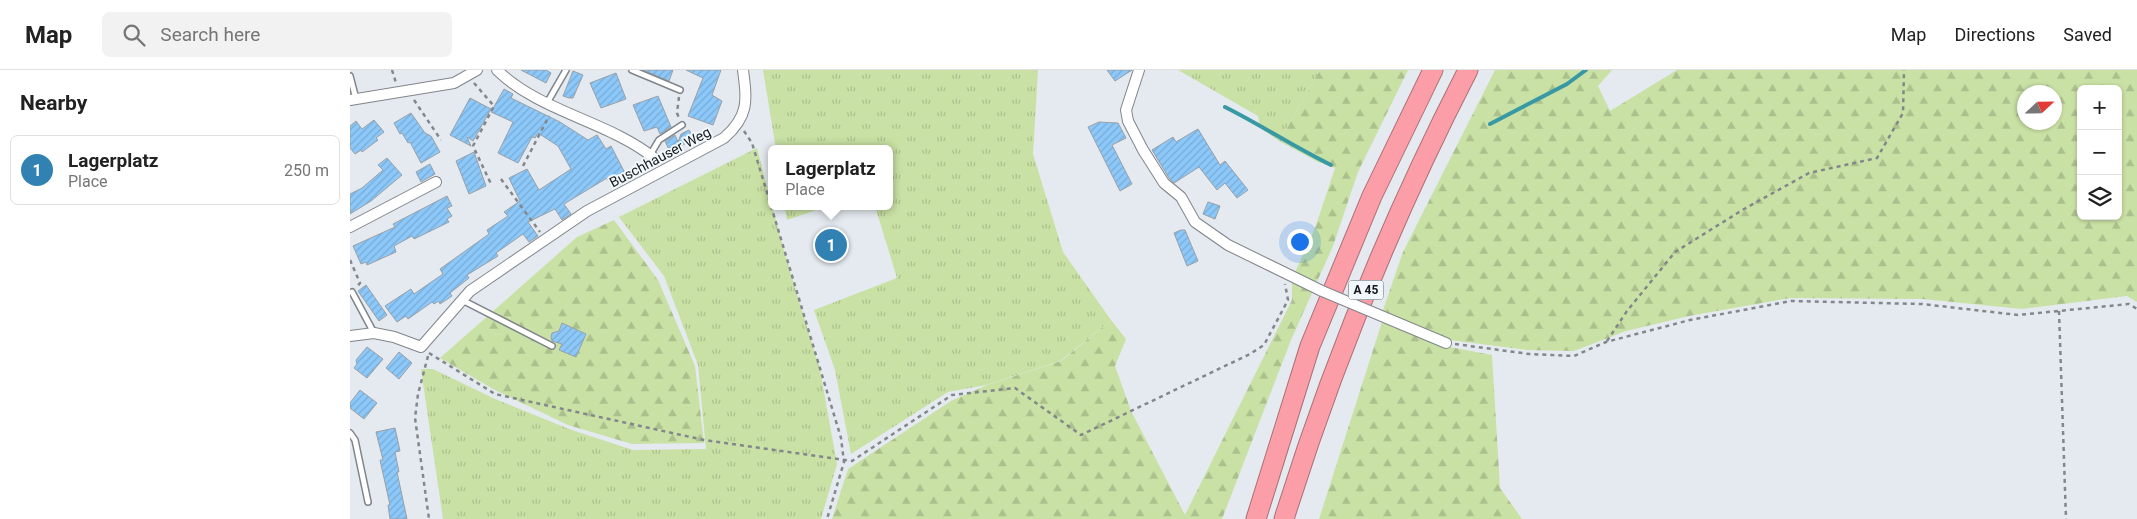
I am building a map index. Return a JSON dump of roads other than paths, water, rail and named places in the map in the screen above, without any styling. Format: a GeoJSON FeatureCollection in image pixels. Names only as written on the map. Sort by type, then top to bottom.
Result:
{"type":"FeatureCollection","features":[{"type":"Feature","properties":{"kind":"highway","name":"A 45"},"geometry":{"type":"LineString","coordinates":[[1256,519],[1310,346],[1372,196],[1432,70]]}},
{"type":"Feature","properties":{"kind":"highway","name":"A 45"},"geometry":{"type":"LineString","coordinates":[[1284,519],[1310,438],[1364,294],[1443,118],[1468,70]]}},
{"type":"Feature","properties":{"kind":"street"},"geometry":{"type":"LineString","coordinates":[[353,100],[442,86],[454,83],[477,70]]}},
{"type":"Feature","properties":{"kind":"street","name":"Buschhauser Weg"},"geometry":{"type":"LineString","coordinates":[[497,70],[507,80],[632,144],[652,157]]}},
{"type":"Feature","properties":{"kind":"street","name":"Buschhauser Weg"},"geometry":{"type":"LineString","coordinates":[[350,336],[374,333],[394,337],[421,348],[470,291],[587,211],[724,138],[743,117],[747,99],[743,70]]}},
{"type":"Feature","properties":{"kind":"street"},"geometry":{"type":"LineString","coordinates":[[1139,70],[1126,110],[1128,121],[1143,150],[1164,183],[1181,197],[1195,222],[1228,245],[1283,273],[1446,343]]}},
{"type":"Feature","properties":{"kind":"street"},"geometry":{"type":"LineString","coordinates":[[350,227],[436,182]]}},
{"type":"Feature","properties":{"kind":"lane"},"geometry":{"type":"LineString","coordinates":[[551,104],[566,70]]}},
{"type":"Feature","properties":{"kind":"lane"},"geometry":{"type":"LineString","coordinates":[[632,70],[647,73],[680,90]]}},
{"type":"Feature","properties":{"kind":"lane"},"geometry":{"type":"LineString","coordinates":[[350,76],[353,100]]}},
{"type":"Feature","properties":{"kind":"lane","name":"Buschhauser Weg"},"geometry":{"type":"LineString","coordinates":[[652,157],[659,140],[682,126]]}},
{"type":"Feature","properties":{"kind":"lane"},"geometry":{"type":"LineString","coordinates":[[352,292],[374,333]]}},
{"type":"Feature","properties":{"kind":"lane"},"geometry":{"type":"LineString","coordinates":[[462,300],[552,346]]}},
{"type":"Feature","properties":{"kind":"lane"},"geometry":{"type":"LineString","coordinates":[[350,433],[355,440],[368,502]]}},
{"type":"Feature","properties":{"kind":"waterway"},"geometry":{"type":"LineString","coordinates":[[1490,124],[1567,84],[1586,70]]}},
{"type":"Feature","properties":{"kind":"waterway"},"geometry":{"type":"LineString","coordinates":[[1225,107],[1331,165]]}},
{"type":"Feature","properties":{"kind":"place","name":"Lagerplatz"},"geometry":{"type":"Point","coordinates":[831,245]}}]}
